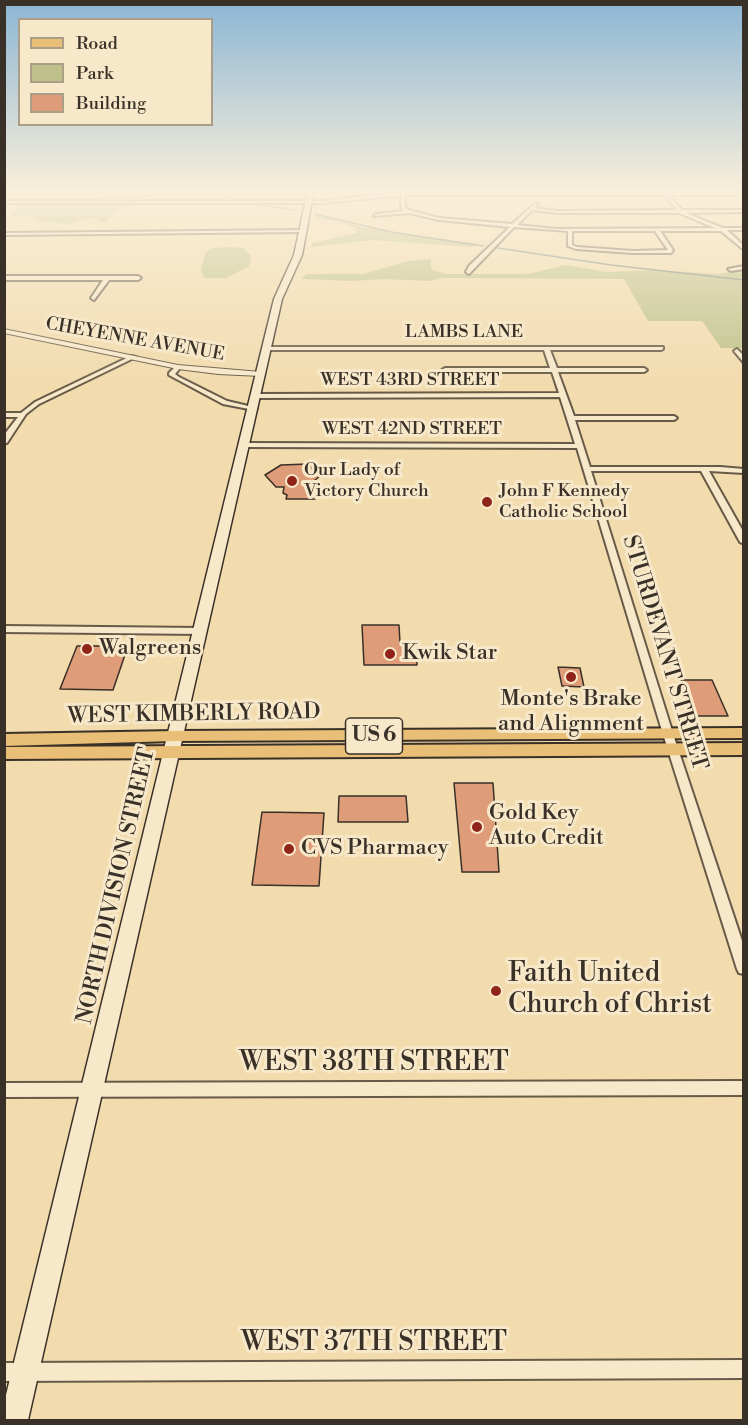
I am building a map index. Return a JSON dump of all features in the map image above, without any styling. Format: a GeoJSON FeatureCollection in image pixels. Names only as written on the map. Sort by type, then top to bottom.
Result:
{"type":"FeatureCollection","features":[{"type":"Feature","properties":{"kind":"main road","name":"NORTH DIVISION STREET"},"geometry":{"type":"LineString","coordinates":[[14,1420],[256,402],[278,299],[297,256]]}},
{"type":"Feature","properties":{"kind":"main road","name":"WEST KIMBERLY ROAD"},"geometry":{"type":"LineString","coordinates":[[670,742],[744,734]]}},
{"type":"Feature","properties":{"kind":"main road","name":"WEST KIMBERLY ROAD"},"geometry":{"type":"LineString","coordinates":[[4,740],[173,744],[670,742],[744,749]]}},
{"type":"Feature","properties":{"kind":"main road","name":"WEST KIMBERLY ROAD"},"geometry":{"type":"LineString","coordinates":[[4,753],[173,744]]}},
{"type":"Feature","properties":{"kind":"street"},"geometry":{"type":"LineString","coordinates":[[470,272],[471,267],[482,256]]}},
{"type":"Feature","properties":{"kind":"street"},"geometry":{"type":"LineString","coordinates":[[732,269],[744,267]]}},
{"type":"Feature","properties":{"kind":"street"},"geometry":{"type":"LineString","coordinates":[[4,278],[138,278]]}},
{"type":"Feature","properties":{"kind":"street"},"geometry":{"type":"LineString","coordinates":[[94,298],[107,278]]}},
{"type":"Feature","properties":{"kind":"street","name":"CHEYENNE AVENUE"},"geometry":{"type":"LineString","coordinates":[[4,331],[178,367],[261,374]]}},
{"type":"Feature","properties":{"kind":"street","name":"LAMBS LANE"},"geometry":{"type":"LineString","coordinates":[[268,349],[661,348]]}},
{"type":"Feature","properties":{"kind":"street","name":"STURDEVANT STREET"},"geometry":{"type":"LineString","coordinates":[[547,350],[571,418],[670,742],[744,969]]}},
{"type":"Feature","properties":{"kind":"street"},"geometry":{"type":"LineString","coordinates":[[736,351],[744,361]]}},
{"type":"Feature","properties":{"kind":"street"},"geometry":{"type":"LineString","coordinates":[[4,441],[23,415],[43,400],[133,357]]}},
{"type":"Feature","properties":{"kind":"street","name":"WEST 43RD STREET"},"geometry":{"type":"LineString","coordinates":[[178,367],[171,374],[225,404],[563,395]]}},
{"type":"Feature","properties":{"kind":"street"},"geometry":{"type":"LineString","coordinates":[[445,370],[644,370]]}},
{"type":"Feature","properties":{"kind":"street"},"geometry":{"type":"LineString","coordinates":[[4,415],[23,415]]}},
{"type":"Feature","properties":{"kind":"street"},"geometry":{"type":"LineString","coordinates":[[571,418],[674,418]]}},
{"type":"Feature","properties":{"kind":"street","name":"WEST 42ND STREET"},"geometry":{"type":"LineString","coordinates":[[245,445],[579,446]]}},
{"type":"Feature","properties":{"kind":"street"},"geometry":{"type":"LineString","coordinates":[[586,469],[744,471]]}},
{"type":"Feature","properties":{"kind":"street"},"geometry":{"type":"LineString","coordinates":[[704,469],[744,542]]}},
{"type":"Feature","properties":{"kind":"street"},"geometry":{"type":"LineString","coordinates":[[4,629],[201,631]]}},
{"type":"Feature","properties":{"kind":"street","name":"WEST 38TH STREET"},"geometry":{"type":"LineString","coordinates":[[4,1090],[744,1089]]}},
{"type":"Feature","properties":{"kind":"street","name":"WEST 37TH STREET"},"geometry":{"type":"LineString","coordinates":[[4,1372],[744,1369]]}},
{"type":"Feature","properties":{"kind":"green space"},"geometry":{"type":"Polygon","coordinates":[[[205,256],[251,256],[249,266],[226,278],[204,278],[201,269],[205,256]]]}},
{"type":"Feature","properties":{"kind":"green space"},"geometry":{"type":"Polygon","coordinates":[[[431,259],[431,269],[445,274],[528,274],[565,265],[607,272],[655,270],[717,274],[743,270],[743,348],[721,348],[702,321],[648,321],[624,279],[443,278],[429,281],[384,279],[353,281],[301,279],[306,274],[363,274],[408,261],[431,259]]]}},
{"type":"Feature","properties":{"kind":"building","name":"Our Lady of Victory Church"},"geometry":{"type":"Polygon","coordinates":[[[308,464],[320,476],[309,485],[321,491],[315,494],[315,499],[286,499],[287,495],[283,493],[284,487],[276,487],[265,475],[281,465],[308,464]]]}},
{"type":"Feature","properties":{"kind":"building","name":"Kwik Star"},"geometry":{"type":"Polygon","coordinates":[[[362,625],[399,625],[400,643],[416,643],[417,665],[364,665],[362,625]]]}},
{"type":"Feature","properties":{"kind":"building","name":"Walgreens"},"geometry":{"type":"Polygon","coordinates":[[[77,646],[128,646],[113,690],[60,689],[77,646]]]}},
{"type":"Feature","properties":{"kind":"building","name":"Monte's Brake and Alignment"},"geometry":{"type":"Polygon","coordinates":[[[558,667],[580,668],[584,687],[562,686],[558,667]]]}},
{"type":"Feature","properties":{"kind":"building"},"geometry":{"type":"Polygon","coordinates":[[[681,680],[712,680],[728,716],[693,716],[681,680]]]}},
{"type":"Feature","properties":{"kind":"building","name":"Gold Key Auto Credit"},"geometry":{"type":"Polygon","coordinates":[[[454,783],[493,783],[499,872],[462,872],[454,783]]]}},
{"type":"Feature","properties":{"kind":"building"},"geometry":{"type":"Polygon","coordinates":[[[339,796],[406,796],[408,822],[338,822],[339,796]]]}},
{"type":"Feature","properties":{"kind":"building","name":"CVS Pharmacy"},"geometry":{"type":"Polygon","coordinates":[[[262,812],[324,813],[319,886],[252,885],[262,812]]]}},
{"type":"Feature","properties":{"kind":"waterway"},"geometry":{"type":"LineString","coordinates":[[554,256],[744,280]]}},
{"type":"Feature","properties":{"kind":"place","name":"Our Lady of Victory Church"},"geometry":{"type":"Point","coordinates":[292,481]}},
{"type":"Feature","properties":{"kind":"place","name":"John F Kennedy Catholic School"},"geometry":{"type":"Point","coordinates":[487,502]}},
{"type":"Feature","properties":{"kind":"place","name":"Walgreens"},"geometry":{"type":"Point","coordinates":[87,649]}},
{"type":"Feature","properties":{"kind":"place","name":"Kwik Star"},"geometry":{"type":"Point","coordinates":[390,654]}},
{"type":"Feature","properties":{"kind":"place","name":"Monte's Brake and Alignment"},"geometry":{"type":"Point","coordinates":[571,677]}},
{"type":"Feature","properties":{"kind":"place","name":"Gold Key Auto Credit"},"geometry":{"type":"Point","coordinates":[477,827]}},
{"type":"Feature","properties":{"kind":"place","name":"CVS Pharmacy"},"geometry":{"type":"Point","coordinates":[289,849]}},
{"type":"Feature","properties":{"kind":"place","name":"Faith United Church of Christ"},"geometry":{"type":"Point","coordinates":[496,991]}}]}
